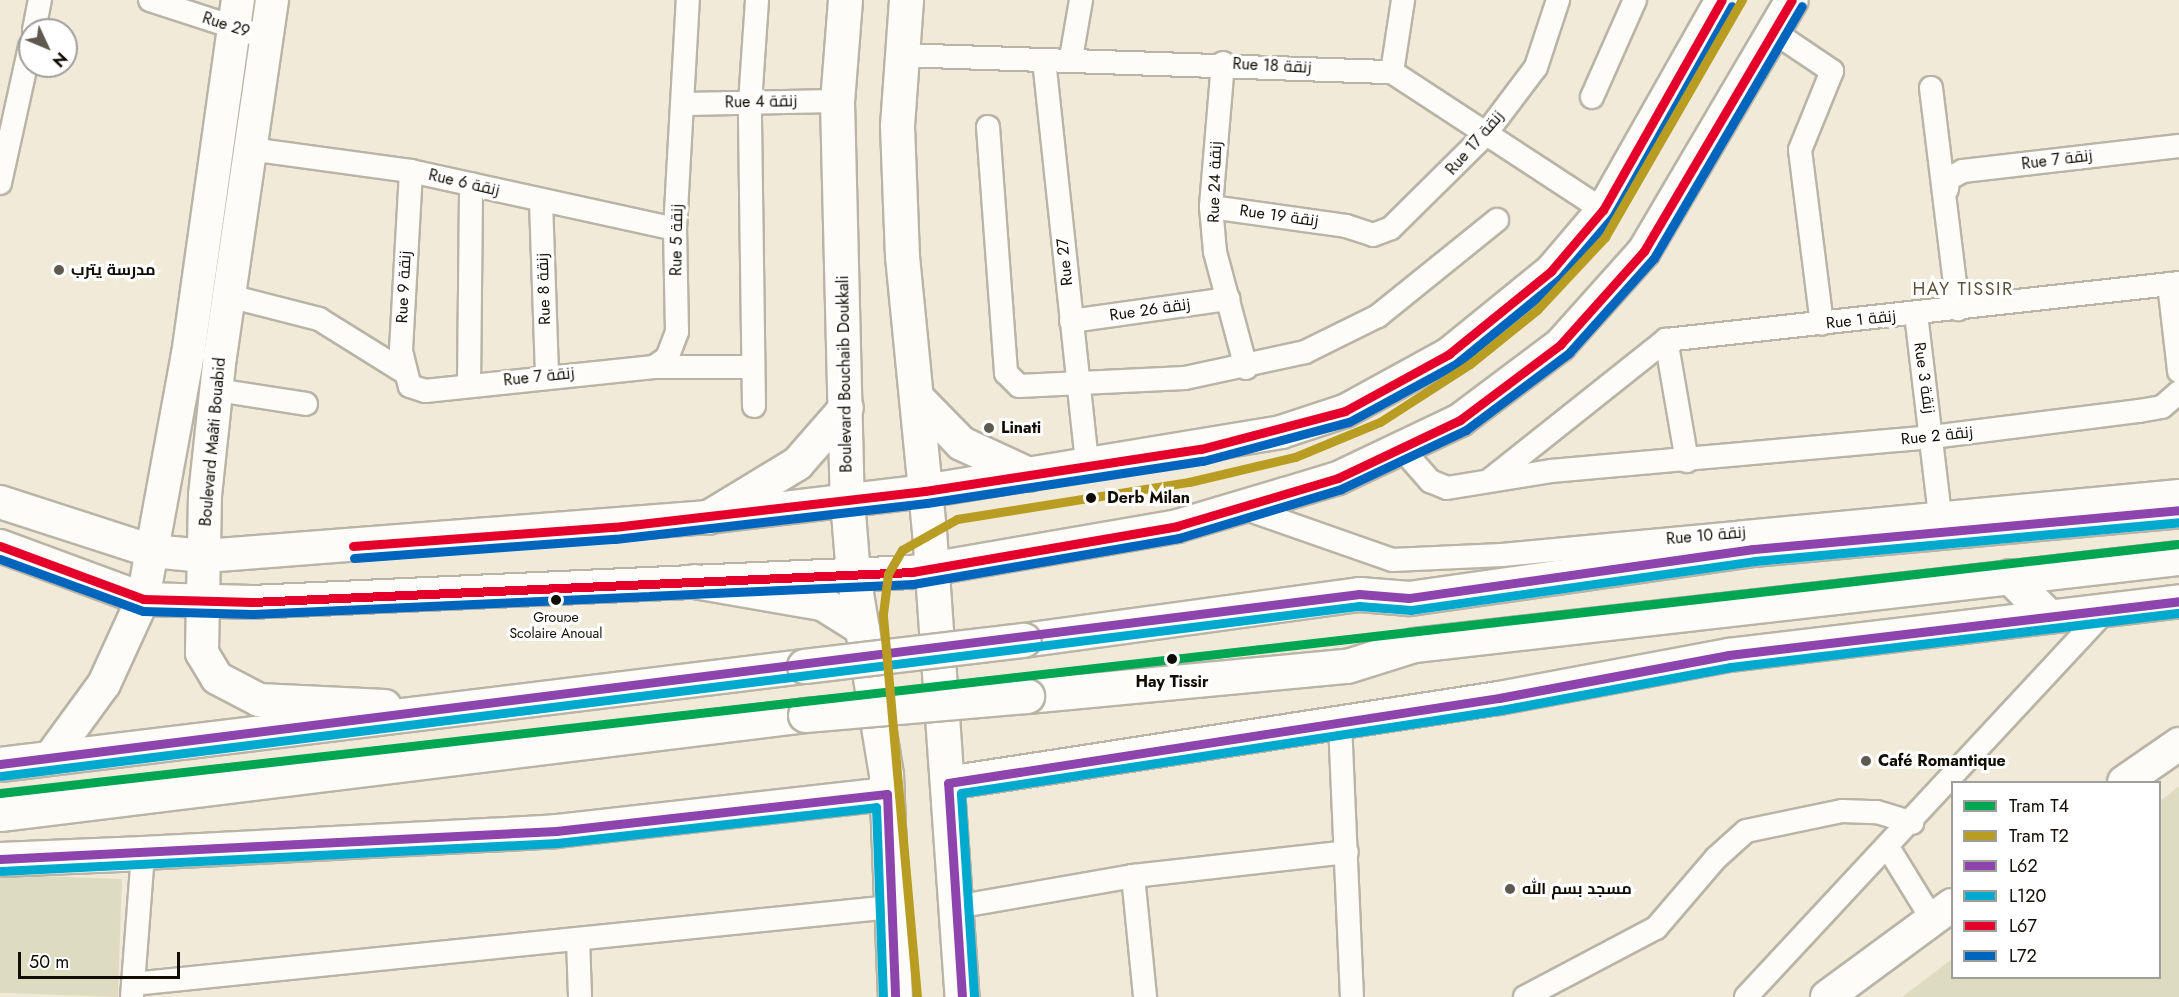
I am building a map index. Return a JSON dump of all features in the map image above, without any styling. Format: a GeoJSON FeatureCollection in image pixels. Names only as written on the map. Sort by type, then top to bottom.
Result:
{"type":"FeatureCollection","features":[{"type":"Feature","properties":{"kind":"main road","name":"Boulevard Maâti Bouabid"},"geometry":{"type":"LineString","coordinates":[[272,0],[217,390],[201,603],[208,666],[243,694],[282,704],[452,708]]}},
{"type":"Feature","properties":{"kind":"main road","name":"Boulevard Bouchaib Doukkali"},"geometry":{"type":"LineString","coordinates":[[845,0],[837,100],[847,500],[853,575],[887,794],[895,997]]}},
{"type":"Feature","properties":{"kind":"main road"},"geometry":{"type":"LineString","coordinates":[[906,0],[900,55],[902,256],[932,569],[962,997]]}},
{"type":"Feature","properties":{"kind":"main road"},"geometry":{"type":"LineString","coordinates":[[0,502],[152,550],[205,556],[708,517],[925,491],[1087,463],[1201,449],[1346,411],[1441,359],[1492,323],[1551,271],[1603,210],[1722,0]]}},
{"type":"Feature","properties":{"kind":"main road"},"geometry":{"type":"LineString","coordinates":[[0,546],[143,599],[201,603],[853,575],[932,569],[1177,526],[1338,478],[1401,449],[1514,384],[1605,299],[1687,186],[1792,0]]}},
{"type":"Feature","properties":{"kind":"main road","name":"Boulevard Maâti Bouabid"},"geometry":{"type":"LineString","coordinates":[[50,758],[114,668],[143,599],[188,356],[237,14]]}},
{"type":"Feature","properties":{"kind":"main road"},"geometry":{"type":"LineString","coordinates":[[916,398],[961,443],[1028,474]]}},
{"type":"Feature","properties":{"kind":"main road"},"geometry":{"type":"LineString","coordinates":[[708,517],[797,463],[846,407]]}},
{"type":"Feature","properties":{"kind":"main road"},"geometry":{"type":"LineString","coordinates":[[0,764],[1023,640],[1359,594],[1409,598],[1753,549],[2179,510]]}},
{"type":"Feature","properties":{"kind":"main road"},"geometry":{"type":"LineString","coordinates":[[0,814],[805,715],[1347,666],[1414,645],[2179,558]]}},
{"type":"Feature","properties":{"kind":"main road"},"geometry":{"type":"LineString","coordinates":[[2008,576],[2048,616]]}},
{"type":"Feature","properties":{"kind":"main road"},"geometry":{"type":"LineString","coordinates":[[694,581],[822,603],[862,628]]}},
{"type":"Feature","properties":{"kind":"main road"},"geometry":{"type":"LineString","coordinates":[[948,783],[1340,723],[1729,655],[2179,601]]}},
{"type":"Feature","properties":{"kind":"main road"},"geometry":{"type":"LineString","coordinates":[[2127,781],[2179,744]]}},
{"type":"Feature","properties":{"kind":"main road"},"geometry":{"type":"LineString","coordinates":[[0,859],[556,831],[887,794]]}},
{"type":"Feature","properties":{"kind":"main road"},"geometry":{"type":"LineString","coordinates":[[1827,997],[1942,912]]}},
{"type":"Feature","properties":{"kind":"street"},"geometry":{"type":"LineString","coordinates":[[36,18],[40,0]]}},
{"type":"Feature","properties":{"kind":"street","name":"Rue 29"},"geometry":{"type":"LineString","coordinates":[[150,0],[237,14],[267,38]]}},
{"type":"Feature","properties":{"kind":"street","name":"Rue 5 زنقة"},"geometry":{"type":"LineString","coordinates":[[654,367],[667,358],[677,332],[675,229],[684,104],[688,0]]}},
{"type":"Feature","properties":{"kind":"street"},"geometry":{"type":"LineString","coordinates":[[754,406],[750,103],[757,0]]}},
{"type":"Feature","properties":{"kind":"street"},"geometry":{"type":"LineString","coordinates":[[1071,58],[1081,0]]}},
{"type":"Feature","properties":{"kind":"street"},"geometry":{"type":"LineString","coordinates":[[1403,0],[1392,72],[1484,136],[1603,210]]}},
{"type":"Feature","properties":{"kind":"street","name":"Rue 17 زنقة"},"geometry":{"type":"LineString","coordinates":[[1346,226],[1373,235],[1391,228],[1484,136],[1536,67],[1558,0]]}},
{"type":"Feature","properties":{"kind":"street"},"geometry":{"type":"LineString","coordinates":[[1592,97],[1635,0]]}},
{"type":"Feature","properties":{"kind":"street"},"geometry":{"type":"LineString","coordinates":[[1774,32],[1832,71],[1800,150],[1822,324]]}},
{"type":"Feature","properties":{"kind":"street","name":"Rue 18 زنقة"},"geometry":{"type":"LineString","coordinates":[[900,55],[1223,63],[1392,72]]}},
{"type":"Feature","properties":{"kind":"street","name":"Rue 27"},"geometry":{"type":"LineString","coordinates":[[1044,60],[1076,384],[1087,463]]}},
{"type":"Feature","properties":{"kind":"street","name":"Rue 24 زنقة"},"geometry":{"type":"LineString","coordinates":[[1223,63],[1211,207],[1215,252],[1246,368]]}},
{"type":"Feature","properties":{"kind":"street"},"geometry":{"type":"LineString","coordinates":[[0,183],[23,78]]}},
{"type":"Feature","properties":{"kind":"street"},"geometry":{"type":"LineString","coordinates":[[1931,88],[1947,189],[1958,309]]}},
{"type":"Feature","properties":{"kind":"street","name":"Rue 4 زنقة"},"geometry":{"type":"LineString","coordinates":[[684,104],[837,100]]}},
{"type":"Feature","properties":{"kind":"street"},"geometry":{"type":"LineString","coordinates":[[988,127],[1006,375],[1019,386],[1185,378],[1246,368],[1305,352],[1378,316],[1497,220]]}},
{"type":"Feature","properties":{"kind":"street","name":"Rue 7 زنقة"},"geometry":{"type":"LineString","coordinates":[[1947,189],[1948,180],[1963,171],[2179,146]]}},
{"type":"Feature","properties":{"kind":"street","name":"Rue 6 زنقة"},"geometry":{"type":"LineString","coordinates":[[250,149],[411,171],[541,202],[675,229]]}},
{"type":"Feature","properties":{"kind":"street","name":"Rue 9 زنقة"},"geometry":{"type":"LineString","coordinates":[[404,372],[411,171]]}},
{"type":"Feature","properties":{"kind":"street"},"geometry":{"type":"LineString","coordinates":[[469,385],[471,184]]}},
{"type":"Feature","properties":{"kind":"street","name":"Rue 8 زنقة"},"geometry":{"type":"LineString","coordinates":[[541,202],[547,375]]}},
{"type":"Feature","properties":{"kind":"street","name":"Rue 19 زنقة"},"geometry":{"type":"LineString","coordinates":[[1211,207],[1346,226]]}},
{"type":"Feature","properties":{"kind":"street"},"geometry":{"type":"LineString","coordinates":[[2174,284],[2179,371]]}},
{"type":"Feature","properties":{"kind":"street","name":"Rue 1 زنقة"},"geometry":{"type":"LineString","coordinates":[[1666,340],[2174,284]]}},
{"type":"Feature","properties":{"kind":"street"},"geometry":{"type":"LineString","coordinates":[[229,296],[319,319],[404,372]]}},
{"type":"Feature","properties":{"kind":"street","name":"Rue 26 زنقة"},"geometry":{"type":"LineString","coordinates":[[1071,321],[1228,299]]}},
{"type":"Feature","properties":{"kind":"street","name":"Rue 3 زنقة"},"geometry":{"type":"LineString","coordinates":[[1916,314],[1940,514]]}},
{"type":"Feature","properties":{"kind":"street"},"geometry":{"type":"LineString","coordinates":[[1488,481],[1666,340],[1687,461]]}},
{"type":"Feature","properties":{"kind":"street","name":"Rue 7 زنقة"},"geometry":{"type":"LineString","coordinates":[[404,372],[410,386],[425,391],[547,375],[654,367],[753,367]]}},
{"type":"Feature","properties":{"kind":"street"},"geometry":{"type":"LineString","coordinates":[[217,390],[306,404]]}},
{"type":"Feature","properties":{"kind":"street","name":"Rue 2 زنقة"},"geometry":{"type":"LineString","coordinates":[[1401,449],[1437,486],[1551,471],[1687,461],[1932,437],[2162,407],[2179,392]]}},
{"type":"Feature","properties":{"kind":"street","name":"Rue 10 زنقة"},"geometry":{"type":"LineString","coordinates":[[1241,507],[1392,560],[1502,555],[2179,491]]}},
{"type":"Feature","properties":{"kind":"street"},"geometry":{"type":"LineString","coordinates":[[1746,997],[1889,849],[2107,609]]}},
{"type":"Feature","properties":{"kind":"street"},"geometry":{"type":"LineString","coordinates":[[1340,723],[1352,997]]}},
{"type":"Feature","properties":{"kind":"street"},"geometry":{"type":"LineString","coordinates":[[1525,997],[1626,949],[1656,928],[1716,858],[1746,831],[1842,811],[1877,812],[1912,823]]}},
{"type":"Feature","properties":{"kind":"street"},"geometry":{"type":"LineString","coordinates":[[1889,849],[1942,912]]}},
{"type":"Feature","properties":{"kind":"street"},"geometry":{"type":"LineString","coordinates":[[956,907],[1133,876],[1347,852]]}},
{"type":"Feature","properties":{"kind":"street"},"geometry":{"type":"LineString","coordinates":[[143,853],[133,990],[208,988],[578,939],[891,907]]}},
{"type":"Feature","properties":{"kind":"street"},"geometry":{"type":"LineString","coordinates":[[1133,876],[1145,997]]}},
{"type":"Feature","properties":{"kind":"street"},"geometry":{"type":"LineString","coordinates":[[578,939],[580,997]]}},
{"type":"Feature","properties":{"kind":"green space"},"geometry":{"type":"Polygon","coordinates":[[[2179,786],[2179,997],[1902,997],[1951,960],[1951,979],[2161,979],[2161,800],[2179,786]]]}},
{"type":"Feature","properties":{"kind":"green space"},"geometry":{"type":"Polygon","coordinates":[[[0,875],[122,879],[118,997],[0,993],[0,875]]]}},
{"type":"Feature","properties":{"kind":"tram line","name":"T2"},"geometry":{"type":"LineString","coordinates":[[917,997],[883,614],[888,574],[902,550],[957,519],[1189,482],[1295,457],[1380,422],[1470,364],[1537,310],[1605,237],[1742,0]]}},
{"type":"Feature","properties":{"kind":"tram line","name":"T4"},"geometry":{"type":"LineString","coordinates":[[0,793],[2179,544]]}},
{"type":"Feature","properties":{"kind":"transit line","name":"L67"},"geometry":{"type":"LineString","coordinates":[[353,546],[614,527],[925,491],[1201,449],[1345,411],[1449,354],[1551,271],[1603,210],[1722,0]]}},
{"type":"Feature","properties":{"kind":"transit line","name":"L67"},"geometry":{"type":"LineString","coordinates":[[0,546],[143,599],[252,602],[912,572],[1177,526],[1338,478],[1460,420],[1560,345],[1644,251],[1792,0]]}},
{"type":"Feature","properties":{"kind":"transit line","name":"L72"},"geometry":{"type":"LineString","coordinates":[[354,558],[615,539],[927,503],[1203,461],[1349,422],[1456,364],[1560,279],[1613,217],[1732,6]]}},
{"type":"Feature","properties":{"kind":"transit line","name":"L72"},"geometry":{"type":"LineString","coordinates":[[0,559],[143,611],[253,614],[913,584],[1179,538],[1341,489],[1466,430],[1569,353],[1654,258],[1802,6]]}},
{"type":"Feature","properties":{"kind":"transit line","name":"L62"},"geometry":{"type":"LineString","coordinates":[[0,764],[1359,594],[1409,598],[1753,549],[2179,510]]}},
{"type":"Feature","properties":{"kind":"transit line","name":"L120"},"geometry":{"type":"LineString","coordinates":[[1,776],[1359,606],[1411,610],[1754,561],[2179,522]]}},
{"type":"Feature","properties":{"kind":"transit line","name":"L62"},"geometry":{"type":"LineString","coordinates":[[962,997],[948,783],[1499,698],[1729,655],[2179,601]]}},
{"type":"Feature","properties":{"kind":"transit line","name":"L120"},"geometry":{"type":"LineString","coordinates":[[974,996],[961,793],[1501,710],[1731,667],[2179,613]]}},
{"type":"Feature","properties":{"kind":"transit line","name":"L62"},"geometry":{"type":"LineString","coordinates":[[0,859],[556,831],[887,794],[895,997]]}},
{"type":"Feature","properties":{"kind":"transit line","name":"L120"},"geometry":{"type":"LineString","coordinates":[[1,871],[557,843],[876,807],[883,997]]}},
{"type":"Feature","properties":{"kind":"place","name":"مدرسة يترب"},"geometry":{"type":"Point","coordinates":[59,270]}},
{"type":"Feature","properties":{"kind":"place","name":"Linati"},"geometry":{"type":"Point","coordinates":[989,428]}},
{"type":"Feature","properties":{"kind":"place","name":"Derb Milan"},"geometry":{"type":"Point","coordinates":[1091,498]}},
{"type":"Feature","properties":{"kind":"place","name":"Groupe Scolaire Anoual"},"geometry":{"type":"Point","coordinates":[556,600]}},
{"type":"Feature","properties":{"kind":"place","name":"Hay Tissir"},"geometry":{"type":"Point","coordinates":[1172,659]}},
{"type":"Feature","properties":{"kind":"place","name":"Café Romantique"},"geometry":{"type":"Point","coordinates":[1866,761]}},
{"type":"Feature","properties":{"kind":"place","name":"مسجد بسم الله"},"geometry":{"type":"Point","coordinates":[1510,889]}},
{"type":"Feature","properties":{"kind":"district","name":"HAY TISSIR"},"geometry":{"type":"Point","coordinates":[1963,289]}}]}
